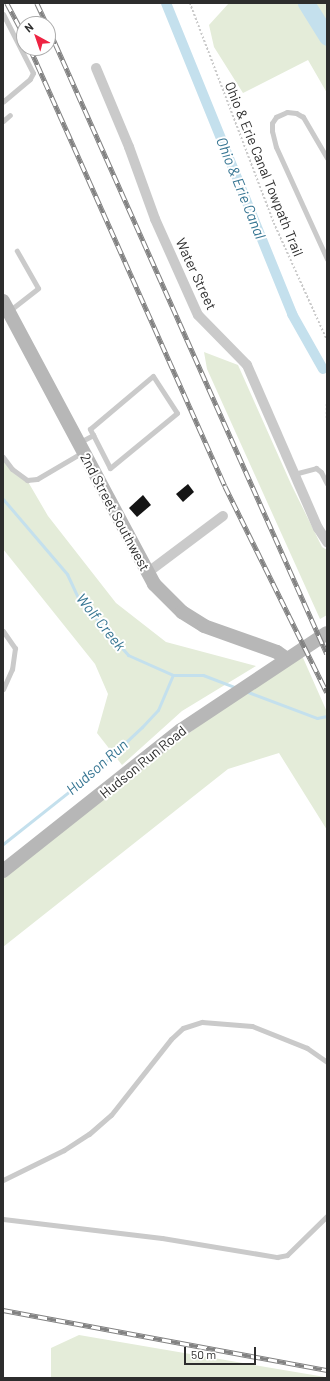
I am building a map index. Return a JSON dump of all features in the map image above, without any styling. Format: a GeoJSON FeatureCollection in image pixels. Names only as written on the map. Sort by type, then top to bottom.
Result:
{"type":"FeatureCollection","features":[{"type":"Feature","properties":{"kind":"street","name":"Water Street"},"geometry":{"type":"LineString","coordinates":[[96,68],[129,148],[155,219],[198,316],[247,365],[318,528],[327,542]]}},
{"type":"Feature","properties":{"kind":"street","name":"2nd Street Southwest"},"geometry":{"type":"LineString","coordinates":[[5,310],[81,447],[154,584],[182,612],[204,626],[277,652],[288,659]]}},
{"type":"Feature","properties":{"kind":"street"},"geometry":{"type":"LineString","coordinates":[[147,573],[223,516]]}},
{"type":"Feature","properties":{"kind":"street","name":"Hudson Run Road"},"geometry":{"type":"LineString","coordinates":[[3,871],[181,730],[327,633]]}},
{"type":"Feature","properties":{"kind":"lane"},"geometry":{"type":"LineString","coordinates":[[3,14],[33,73],[30,79],[3,102]]}},
{"type":"Feature","properties":{"kind":"lane"},"geometry":{"type":"LineString","coordinates":[[327,158],[303,117],[296,113],[287,112],[276,117],[272,123],[276,147],[327,259]]}},
{"type":"Feature","properties":{"kind":"lane"},"geometry":{"type":"LineString","coordinates":[[3,121],[10,115]]}},
{"type":"Feature","properties":{"kind":"lane"},"geometry":{"type":"LineString","coordinates":[[5,310],[38,288],[17,251]]}},
{"type":"Feature","properties":{"kind":"lane"},"geometry":{"type":"LineString","coordinates":[[153,376],[177,413],[110,468],[93,435],[90,429],[153,376]]}},
{"type":"Feature","properties":{"kind":"lane"},"geometry":{"type":"LineString","coordinates":[[3,457],[12,469],[26,480],[37,479],[81,447],[93,435]]}},
{"type":"Feature","properties":{"kind":"lane"},"geometry":{"type":"LineString","coordinates":[[294,474],[316,468],[321,472],[327,484]]}},
{"type":"Feature","properties":{"kind":"lane"},"geometry":{"type":"LineString","coordinates":[[3,631],[15,648],[12,669],[3,689]]}},
{"type":"Feature","properties":{"kind":"lane"},"geometry":{"type":"LineString","coordinates":[[3,1180],[64,1150],[89,1134],[110,1116],[171,1039],[183,1028],[202,1022],[252,1026],[307,1048],[327,1062]]}},
{"type":"Feature","properties":{"kind":"lane"},"geometry":{"type":"LineString","coordinates":[[3,1219],[162,1238],[277,1257],[287,1255],[327,1216]]}},
{"type":"Feature","properties":{"kind":"path","name":"Ohio & Erie Canal Towpath Trail"},"geometry":{"type":"LineString","coordinates":[[190,3],[274,223],[327,340]]}},
{"type":"Feature","properties":{"kind":"path"},"geometry":{"type":"LineString","coordinates":[[327,404],[327,420]]}},
{"type":"Feature","properties":{"kind":"green space"},"geometry":{"type":"Polygon","coordinates":[[[229,3],[327,3],[327,93],[308,60],[243,93],[214,47],[209,25],[229,3]]]}},
{"type":"Feature","properties":{"kind":"green space"},"geometry":{"type":"Polygon","coordinates":[[[204,352],[238,365],[291,484],[322,547],[327,550],[327,615],[320,619],[207,369],[204,352]]]}},
{"type":"Feature","properties":{"kind":"green space"},"geometry":{"type":"Polygon","coordinates":[[[3,457],[27,480],[48,516],[116,603],[166,642],[256,666],[182,711],[122,765],[97,733],[108,694],[95,664],[3,549],[3,457]]]}},
{"type":"Feature","properties":{"kind":"green space"},"geometry":{"type":"Polygon","coordinates":[[[300,651],[327,712],[327,830],[279,753],[228,769],[3,947],[3,871],[300,651]]]}},
{"type":"Feature","properties":{"kind":"green space"},"geometry":{"type":"Polygon","coordinates":[[[79,1335],[327,1378],[51,1378],[51,1348],[79,1335]]]}},
{"type":"Feature","properties":{"kind":"building"},"geometry":{"type":"Polygon","coordinates":[[[188,484],[194,492],[183,502],[176,494],[188,484]]]}},
{"type":"Feature","properties":{"kind":"building"},"geometry":{"type":"Polygon","coordinates":[[[143,495],[151,505],[137,517],[129,508],[143,495]]]}},
{"type":"Feature","properties":{"kind":"waterway","name":"Ohio & Erie Canal"},"geometry":{"type":"LineString","coordinates":[[166,3],[292,314],[323,369]]}},
{"type":"Feature","properties":{"kind":"waterway"},"geometry":{"type":"LineString","coordinates":[[306,3],[327,37]]}},
{"type":"Feature","properties":{"kind":"waterway","name":"Wolf Creek"},"geometry":{"type":"LineString","coordinates":[[3,499],[67,574],[78,598],[128,655],[173,675],[203,675],[237,688]]}},
{"type":"Feature","properties":{"kind":"waterway","name":"Hudson Run"},"geometry":{"type":"LineString","coordinates":[[3,844],[94,772],[142,727],[158,710],[173,675]]}},
{"type":"Feature","properties":{"kind":"waterway","name":"Wolf Creek"},"geometry":{"type":"LineString","coordinates":[[248,692],[317,718],[327,716]]}},
{"type":"Feature","properties":{"kind":"railway"},"geometry":{"type":"LineString","coordinates":[[7,3],[16,20]]}},
{"type":"Feature","properties":{"kind":"railway"},"geometry":{"type":"LineString","coordinates":[[37,3],[43,16]]}},
{"type":"Feature","properties":{"kind":"railway"},"geometry":{"type":"LineString","coordinates":[[56,45],[327,654]]}},
{"type":"Feature","properties":{"kind":"railway"},"geometry":{"type":"LineString","coordinates":[[34,56],[225,486],[327,692]]}},
{"type":"Feature","properties":{"kind":"railway"},"geometry":{"type":"LineString","coordinates":[[3,1310],[327,1370]]}}]}
